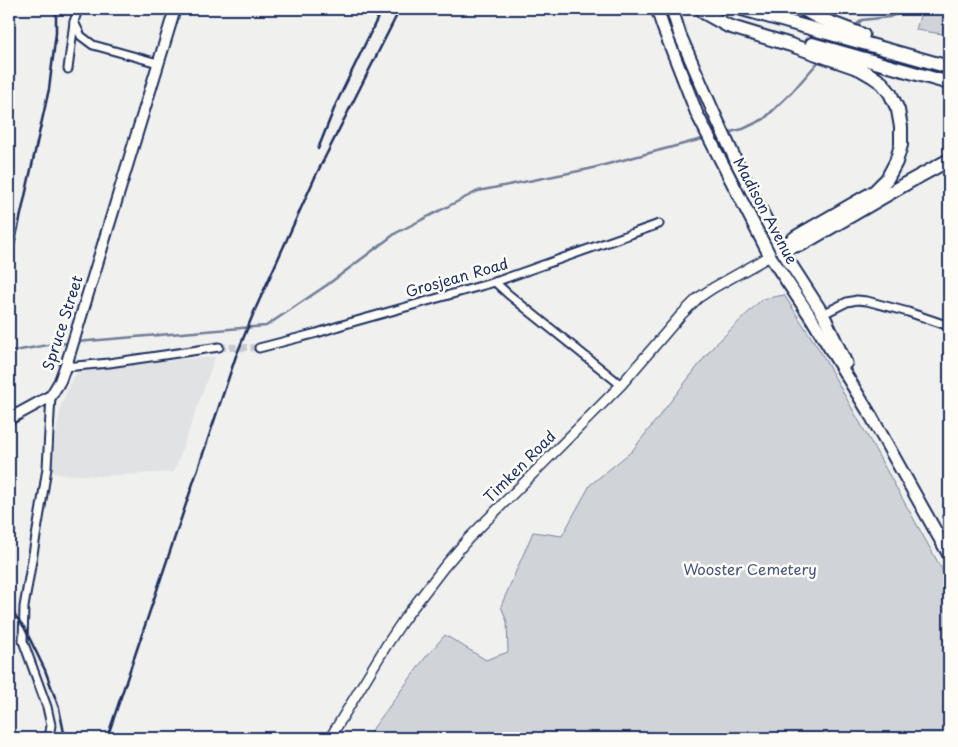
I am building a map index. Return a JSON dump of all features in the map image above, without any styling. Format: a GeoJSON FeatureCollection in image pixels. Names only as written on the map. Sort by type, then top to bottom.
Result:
{"type":"FeatureCollection","features":[{"type":"Feature","properties":{"kind":"highway"},"geometry":{"type":"LineString","coordinates":[[742,9],[810,28],[949,61]]}},
{"type":"Feature","properties":{"kind":"highway"},"geometry":{"type":"LineString","coordinates":[[804,9],[819,18],[884,46],[949,67]]}},
{"type":"Feature","properties":{"kind":"highway"},"geometry":{"type":"LineString","coordinates":[[696,11],[794,43],[860,69],[882,83],[895,103],[902,135],[896,162],[887,179],[874,192],[796,237],[776,252]]}},
{"type":"Feature","properties":{"kind":"highway"},"geometry":{"type":"LineString","coordinates":[[794,43],[870,60],[949,83]]}},
{"type":"Feature","properties":{"kind":"highway"},"geometry":{"type":"LineString","coordinates":[[776,252],[802,244],[949,160]]}},
{"type":"Feature","properties":{"kind":"main road","name":"Spruce Street"},"geometry":{"type":"LineString","coordinates":[[50,396],[60,381],[82,314],[175,9]]}},
{"type":"Feature","properties":{"kind":"main road","name":"Madison Avenue"},"geometry":{"type":"LineString","coordinates":[[657,9],[697,114],[723,166],[776,252],[812,319],[871,416],[949,555]]}},
{"type":"Feature","properties":{"kind":"main road","name":"Madison Avenue"},"geometry":{"type":"LineString","coordinates":[[672,9],[680,35],[776,252],[823,314],[871,416]]}},
{"type":"Feature","properties":{"kind":"main road"},"geometry":{"type":"LineString","coordinates":[[9,419],[50,396]]}},
{"type":"Feature","properties":{"kind":"street"},"geometry":{"type":"LineString","coordinates":[[68,69],[74,22],[78,9]]}},
{"type":"Feature","properties":{"kind":"street"},"geometry":{"type":"LineString","coordinates":[[74,22],[81,36],[92,45],[158,63]]}},
{"type":"Feature","properties":{"kind":"street","name":"Grosjean Road"},"geometry":{"type":"LineString","coordinates":[[259,348],[317,334],[342,325],[495,282],[659,224]]}},
{"type":"Feature","properties":{"kind":"street","name":"Timken Road"},"geometry":{"type":"LineString","coordinates":[[330,738],[404,619],[468,539],[621,385],[698,298],[776,252]]}},
{"type":"Feature","properties":{"kind":"street"},"geometry":{"type":"LineString","coordinates":[[495,282],[621,385]]}},
{"type":"Feature","properties":{"kind":"street"},"geometry":{"type":"LineString","coordinates":[[823,314],[847,302],[867,300],[949,326]]}},
{"type":"Feature","properties":{"kind":"street"},"geometry":{"type":"LineString","coordinates":[[66,363],[109,363],[219,347]]}},
{"type":"Feature","properties":{"kind":"street","name":"Spruce Street"},"geometry":{"type":"LineString","coordinates":[[48,738],[51,725],[47,708],[23,641],[24,607],[47,468],[50,396]]}},
{"type":"Feature","properties":{"kind":"shaded area"},"geometry":{"type":"Polygon","coordinates":[[[215,357],[174,472],[104,476],[56,474],[50,470],[61,406],[72,379],[81,370],[94,366],[215,357]]]}},
{"type":"Feature","properties":{"kind":"green space"},"geometry":{"type":"Polygon","coordinates":[[[922,9],[949,9],[949,35],[916,30],[922,9]]]}},
{"type":"Feature","properties":{"kind":"green space","name":"Wooster Cemetery"},"geometry":{"type":"Polygon","coordinates":[[[784,295],[820,351],[945,575],[949,588],[949,738],[531,738],[520,731],[495,738],[366,738],[425,658],[445,635],[486,660],[508,652],[507,622],[501,606],[533,532],[562,536],[590,485],[632,451],[712,348],[762,299],[784,295]]]}},
{"type":"Feature","properties":{"kind":"waterway"},"geometry":{"type":"LineString","coordinates":[[854,27],[862,20],[889,17],[908,9]]}},
{"type":"Feature","properties":{"kind":"waterway"},"geometry":{"type":"LineString","coordinates":[[726,133],[743,129],[764,119],[792,92],[820,60]]}},
{"type":"Feature","properties":{"kind":"waterway"},"geometry":{"type":"LineString","coordinates":[[76,342],[266,326],[327,285],[396,233],[478,191],[589,169],[706,138]]}},
{"type":"Feature","properties":{"kind":"waterway"},"geometry":{"type":"LineString","coordinates":[[9,352],[53,344],[71,343]]}},
{"type":"Feature","properties":{"kind":"tunnel"},"geometry":{"type":"LineString","coordinates":[[219,347],[259,348]]}},
{"type":"Feature","properties":{"kind":"railway"},"geometry":{"type":"LineString","coordinates":[[9,268],[49,89],[56,33],[56,9]]}},
{"type":"Feature","properties":{"kind":"railway"},"geometry":{"type":"LineString","coordinates":[[318,149],[336,104],[382,9]]}},
{"type":"Feature","properties":{"kind":"railway"},"geometry":{"type":"LineString","coordinates":[[107,738],[236,356],[316,175],[400,9]]}},
{"type":"Feature","properties":{"kind":"railway"},"geometry":{"type":"LineString","coordinates":[[9,608],[24,627],[45,670],[59,708],[65,738]]}}]}
